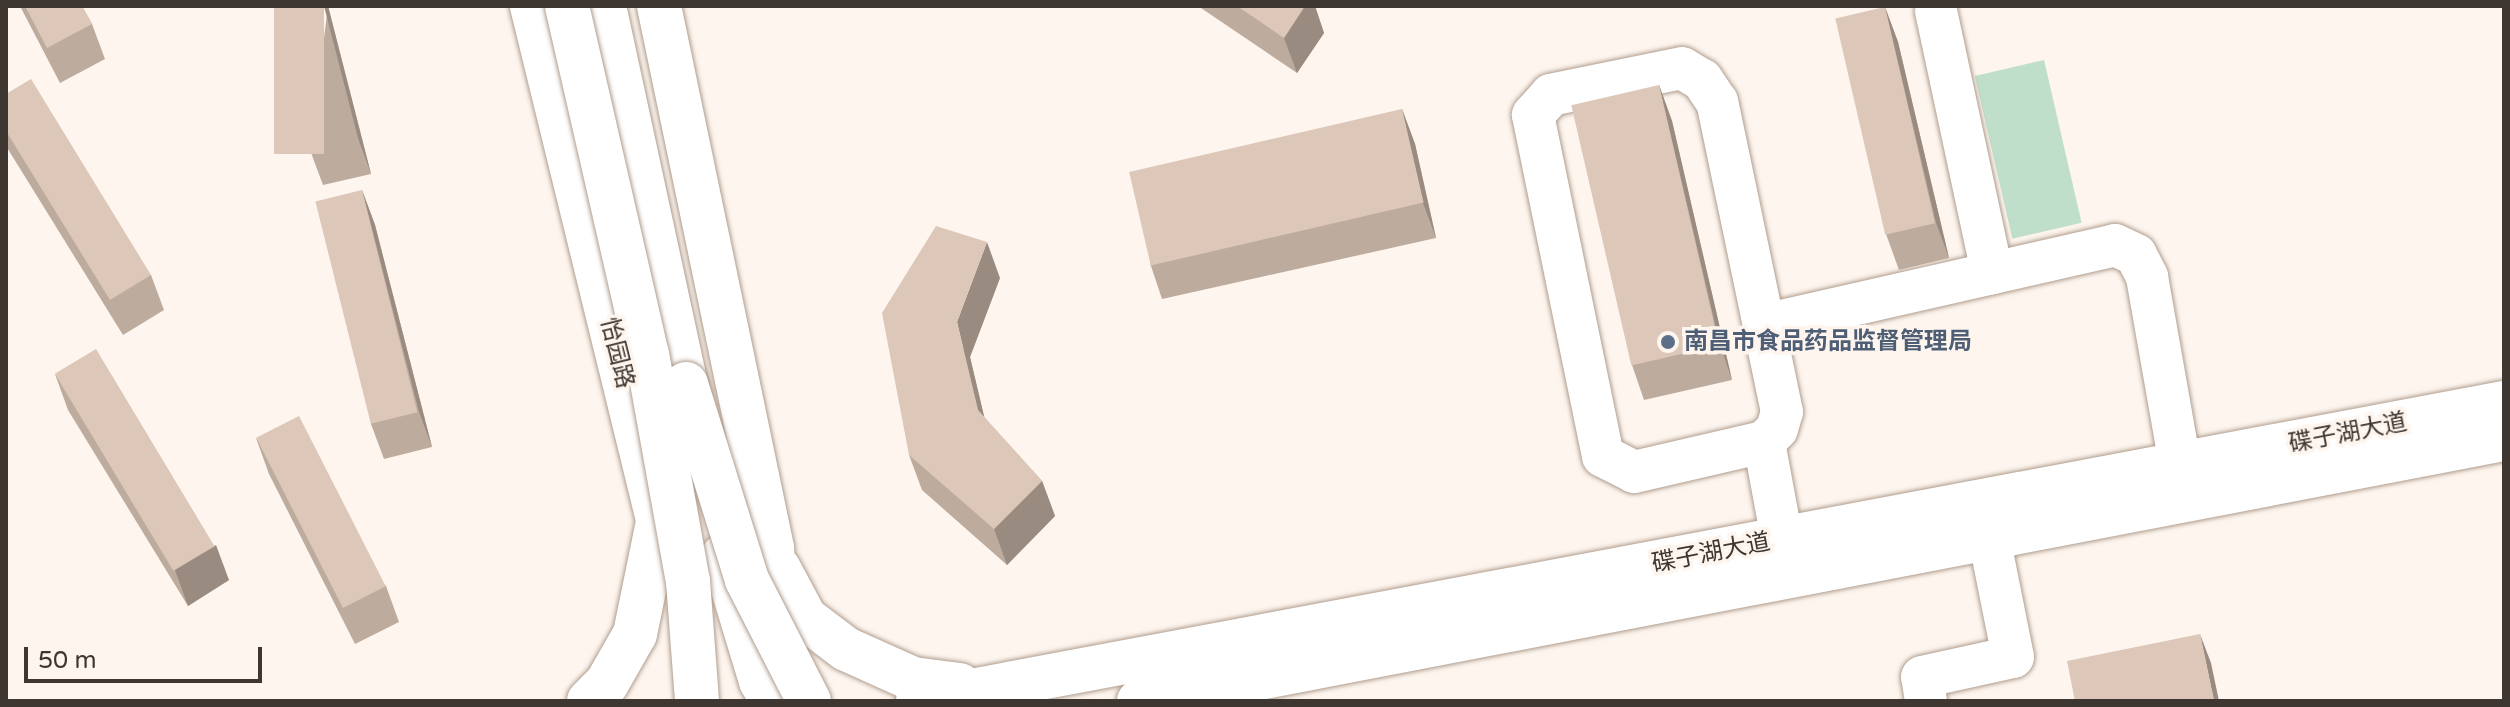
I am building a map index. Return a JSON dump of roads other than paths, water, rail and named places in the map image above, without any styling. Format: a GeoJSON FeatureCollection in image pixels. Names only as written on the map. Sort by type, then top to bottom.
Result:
{"type":"FeatureCollection","features":[{"type":"Feature","properties":{"kind":"main road","name":"怡园路"},"geometry":{"type":"LineString","coordinates":[[532,6],[700,701]]}},
{"type":"Feature","properties":{"kind":"main road"},"geometry":{"type":"LineString","coordinates":[[567,6],[647,354],[688,581],[700,701]]}},
{"type":"Feature","properties":{"kind":"main road"},"geometry":{"type":"LineString","coordinates":[[604,6],[726,570],[772,701]]}},
{"type":"Feature","properties":{"kind":"main road"},"geometry":{"type":"LineString","coordinates":[[659,6],[772,548],[784,701]]}},
{"type":"Feature","properties":{"kind":"main road"},"geometry":{"type":"LineString","coordinates":[[647,354],[673,701]]}},
{"type":"Feature","properties":{"kind":"main road"},"geometry":{"type":"LineString","coordinates":[[686,384],[747,580],[809,701]]}},
{"type":"Feature","properties":{"kind":"main road","name":"碟子湖大道"},"geometry":{"type":"LineString","coordinates":[[918,701],[2504,403]]}},
{"type":"Feature","properties":{"kind":"main road","name":"碟子湖大道"},"geometry":{"type":"LineString","coordinates":[[1139,701],[2504,439]]}},
{"type":"Feature","properties":{"kind":"main road"},"geometry":{"type":"LineString","coordinates":[[589,701],[607,683],[635,634],[658,522]]}},
{"type":"Feature","properties":{"kind":"main road"},"geometry":{"type":"LineString","coordinates":[[772,548],[805,618],[846,649],[913,679],[990,689]]}},
{"type":"Feature","properties":{"kind":"street"},"geometry":{"type":"LineString","coordinates":[[1936,11],[1992,273]]}},
{"type":"Feature","properties":{"kind":"street"},"geometry":{"type":"LineString","coordinates":[[1682,68],[1702,80],[1717,102],[1782,412],[1777,429],[1764,442],[1634,472],[1603,456],[1533,115],[1551,95],[1682,68]]}},
{"type":"Feature","properties":{"kind":"street"},"geometry":{"type":"LineString","coordinates":[[1764,325],[2115,245],[2136,255],[2147,277],[2180,464]]}},
{"type":"Feature","properties":{"kind":"street"},"geometry":{"type":"LineString","coordinates":[[1764,442],[1782,539]]}},
{"type":"Feature","properties":{"kind":"street"},"geometry":{"type":"LineString","coordinates":[[1926,701],[1922,677],[2013,657],[1989,537]]}},
{"type":"Feature","properties":{"kind":"place","name":"南昌市食品药品监督管理局"},"geometry":{"type":"Point","coordinates":[1668,342]}}]}
